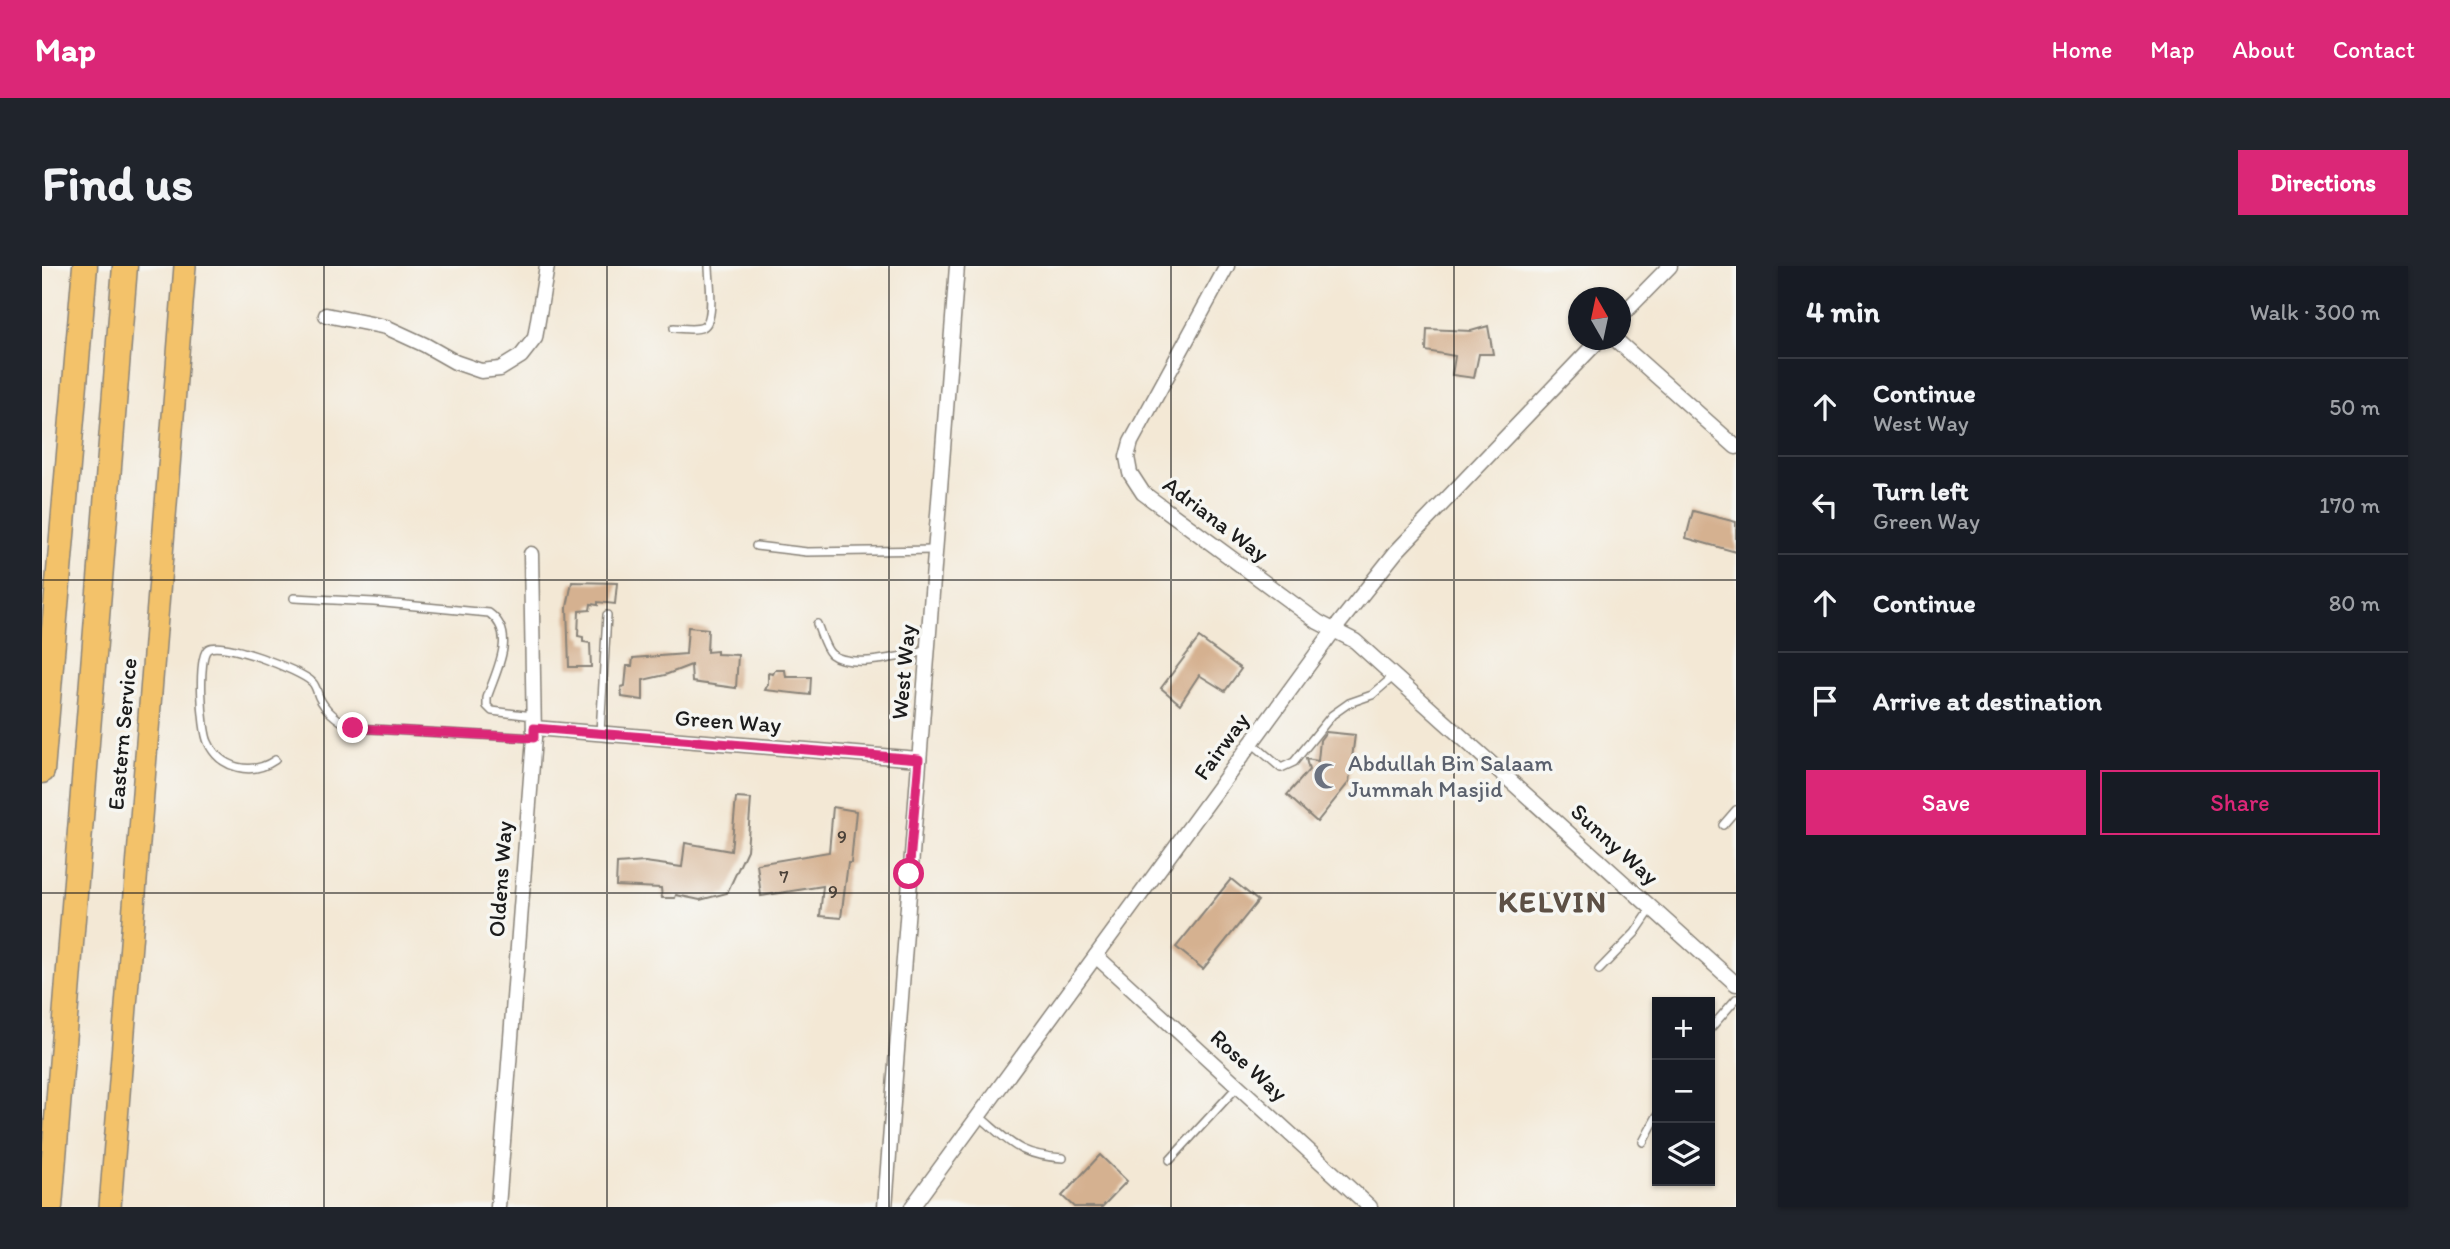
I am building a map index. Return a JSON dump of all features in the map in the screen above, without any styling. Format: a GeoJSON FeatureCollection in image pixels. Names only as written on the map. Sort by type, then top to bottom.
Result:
{"type":"FeatureCollection","features":[{"type":"Feature","properties":{"kind":"highway"},"geometry":{"type":"LineString","coordinates":[[42,771],[85,266]]}},
{"type":"Feature","properties":{"kind":"highway"},"geometry":{"type":"LineString","coordinates":[[50,1207],[125,266]]}},
{"type":"Feature","properties":{"kind":"main road","name":"Eastern Service"},"geometry":{"type":"LineString","coordinates":[[110,1207],[185,266]]}},
{"type":"Feature","properties":{"kind":"street"},"geometry":{"type":"LineString","coordinates":[[326,315],[386,327],[455,362],[481,370],[500,369],[521,356],[535,338],[547,266]]}},
{"type":"Feature","properties":{"kind":"street","name":"West Way"},"geometry":{"type":"LineString","coordinates":[[885,1207],[957,266]]}},
{"type":"Feature","properties":{"kind":"street","name":"Adriana Way"},"geometry":{"type":"LineString","coordinates":[[1227,266],[1131,442],[1127,457],[1130,473],[1143,493],[1160,507],[1318,622],[1334,630]]}},
{"type":"Feature","properties":{"kind":"street"},"geometry":{"type":"LineString","coordinates":[[1631,306],[1670,266]]}},
{"type":"Feature","properties":{"kind":"street","name":"Fairway"},"geometry":{"type":"LineString","coordinates":[[912,1207],[1334,630],[1396,552],[1589,350]]}},
{"type":"Feature","properties":{"kind":"street"},"geometry":{"type":"LineString","coordinates":[[1627,350],[1736,447]]}},
{"type":"Feature","properties":{"kind":"street","name":"Oldens Way"},"geometry":{"type":"LineString","coordinates":[[498,1207],[534,728],[531,554]]}},
{"type":"Feature","properties":{"kind":"street","name":"Sunny Way"},"geometry":{"type":"LineString","coordinates":[[1334,630],[1355,641],[1394,675],[1736,984]]}},
{"type":"Feature","properties":{"kind":"street","name":"Green Way"},"geometry":{"type":"LineString","coordinates":[[534,728],[919,759]]}},
{"type":"Feature","properties":{"kind":"street","name":"Rose Way"},"geometry":{"type":"LineString","coordinates":[[1096,956],[1370,1207]]}},
{"type":"Feature","properties":{"kind":"lane"},"geometry":{"type":"LineString","coordinates":[[674,328],[699,328],[705,326],[709,320],[709,266]]}},
{"type":"Feature","properties":{"kind":"lane"},"geometry":{"type":"LineString","coordinates":[[756,546],[807,552],[936,550]]}},
{"type":"Feature","properties":{"kind":"lane"},"geometry":{"type":"LineString","coordinates":[[294,598],[374,602],[489,613],[499,621],[505,635],[487,706],[492,711],[534,728]]}},
{"type":"Feature","properties":{"kind":"lane"},"geometry":{"type":"LineString","coordinates":[[600,734],[607,615]]}},
{"type":"Feature","properties":{"kind":"lane"},"geometry":{"type":"LineString","coordinates":[[817,624],[827,649],[842,658],[878,662],[928,651]]}},
{"type":"Feature","properties":{"kind":"lane"},"geometry":{"type":"LineString","coordinates":[[275,760],[264,768],[245,769],[228,765],[214,753],[207,741],[203,710],[201,662],[207,649],[231,649],[302,674],[312,683],[329,712],[353,728],[534,728]]}},
{"type":"Feature","properties":{"kind":"lane"},"geometry":{"type":"LineString","coordinates":[[1252,743],[1275,764],[1281,768],[1286,767],[1294,762],[1332,715],[1371,695],[1394,675]]}},
{"type":"Feature","properties":{"kind":"lane"},"geometry":{"type":"LineString","coordinates":[[1723,825],[1736,810]]}},
{"type":"Feature","properties":{"kind":"lane"},"geometry":{"type":"LineString","coordinates":[[1599,970],[1635,933],[1652,908]]}},
{"type":"Feature","properties":{"kind":"lane"},"geometry":{"type":"LineString","coordinates":[[1715,1023],[1736,999]]}},
{"type":"Feature","properties":{"kind":"lane"},"geometry":{"type":"LineString","coordinates":[[1170,1160],[1238,1086]]}},
{"type":"Feature","properties":{"kind":"lane"},"geometry":{"type":"LineString","coordinates":[[979,1116],[1019,1149],[1038,1157],[1063,1158]]}},
{"type":"Feature","properties":{"kind":"lane"},"geometry":{"type":"LineString","coordinates":[[1643,1142],[1653,1123]]}},
{"type":"Feature","properties":{"kind":"building"},"geometry":{"type":"Polygon","coordinates":[[[1488,326],[1493,354],[1479,354],[1474,378],[1452,375],[1455,356],[1426,351],[1427,329],[1471,331],[1488,326]]]}},
{"type":"Feature","properties":{"kind":"building"},"geometry":{"type":"Polygon","coordinates":[[[1693,511],[1736,522],[1736,552],[1686,538],[1693,511]]]}},
{"type":"Feature","properties":{"kind":"building"},"geometry":{"type":"Polygon","coordinates":[[[572,582],[617,583],[615,604],[598,602],[598,605],[591,604],[590,610],[579,611],[578,636],[583,637],[583,642],[590,643],[591,667],[569,667],[567,607],[572,582]]]}},
{"type":"Feature","properties":{"kind":"building"},"geometry":{"type":"Polygon","coordinates":[[[688,627],[708,629],[707,652],[738,655],[736,688],[692,682],[691,665],[643,680],[643,700],[622,697],[621,687],[625,686],[627,666],[632,666],[633,658],[686,654],[688,627]]]}},
{"type":"Feature","properties":{"kind":"building"},"geometry":{"type":"Polygon","coordinates":[[[1199,638],[1241,669],[1225,691],[1199,675],[1180,704],[1161,688],[1199,638]]]}},
{"type":"Feature","properties":{"kind":"building"},"geometry":{"type":"Polygon","coordinates":[[[775,670],[785,670],[786,677],[811,677],[810,695],[765,690],[768,673],[773,674],[775,670]]]}},
{"type":"Feature","properties":{"kind":"building","name":"Abdullah Bin Salaam Jummah Masjid"},"geometry":{"type":"Polygon","coordinates":[[[1326,732],[1355,735],[1349,782],[1317,822],[1287,795],[1309,770],[1306,759],[1318,761],[1320,740],[1326,732]]]}},
{"type":"Feature","properties":{"kind":"building"},"geometry":{"type":"Polygon","coordinates":[[[736,798],[751,799],[747,850],[727,893],[700,900],[676,895],[675,898],[662,898],[661,888],[616,886],[617,864],[645,862],[682,867],[685,843],[731,851],[736,798]]]}},
{"type":"Feature","properties":{"kind":"building"},"geometry":{"type":"Polygon","coordinates":[[[833,807],[856,811],[851,863],[848,863],[841,918],[820,916],[823,886],[761,896],[757,864],[829,852],[833,807]]]}},
{"type":"Feature","properties":{"kind":"building"},"geometry":{"type":"Polygon","coordinates":[[[1231,879],[1258,901],[1203,969],[1176,947],[1231,879]]]}},
{"type":"Feature","properties":{"kind":"building"},"geometry":{"type":"Polygon","coordinates":[[[1100,1155],[1127,1181],[1102,1207],[1074,1207],[1062,1196],[1100,1155]]]}},
{"type":"Feature","properties":{"kind":"place","name":"Abdullah Bin Salaam Jummah Masjid"},"geometry":{"type":"Point","coordinates":[1327,776]}},
{"type":"Feature","properties":{"kind":"district","name":"KELVIN"},"geometry":{"type":"Point","coordinates":[1553,902]}},
{"type":"Feature","properties":{"kind":"route"},"geometry":{"type":"LineString","coordinates":[[353,728],[534,738],[534,728],[919,759],[909,874]]}}]}
